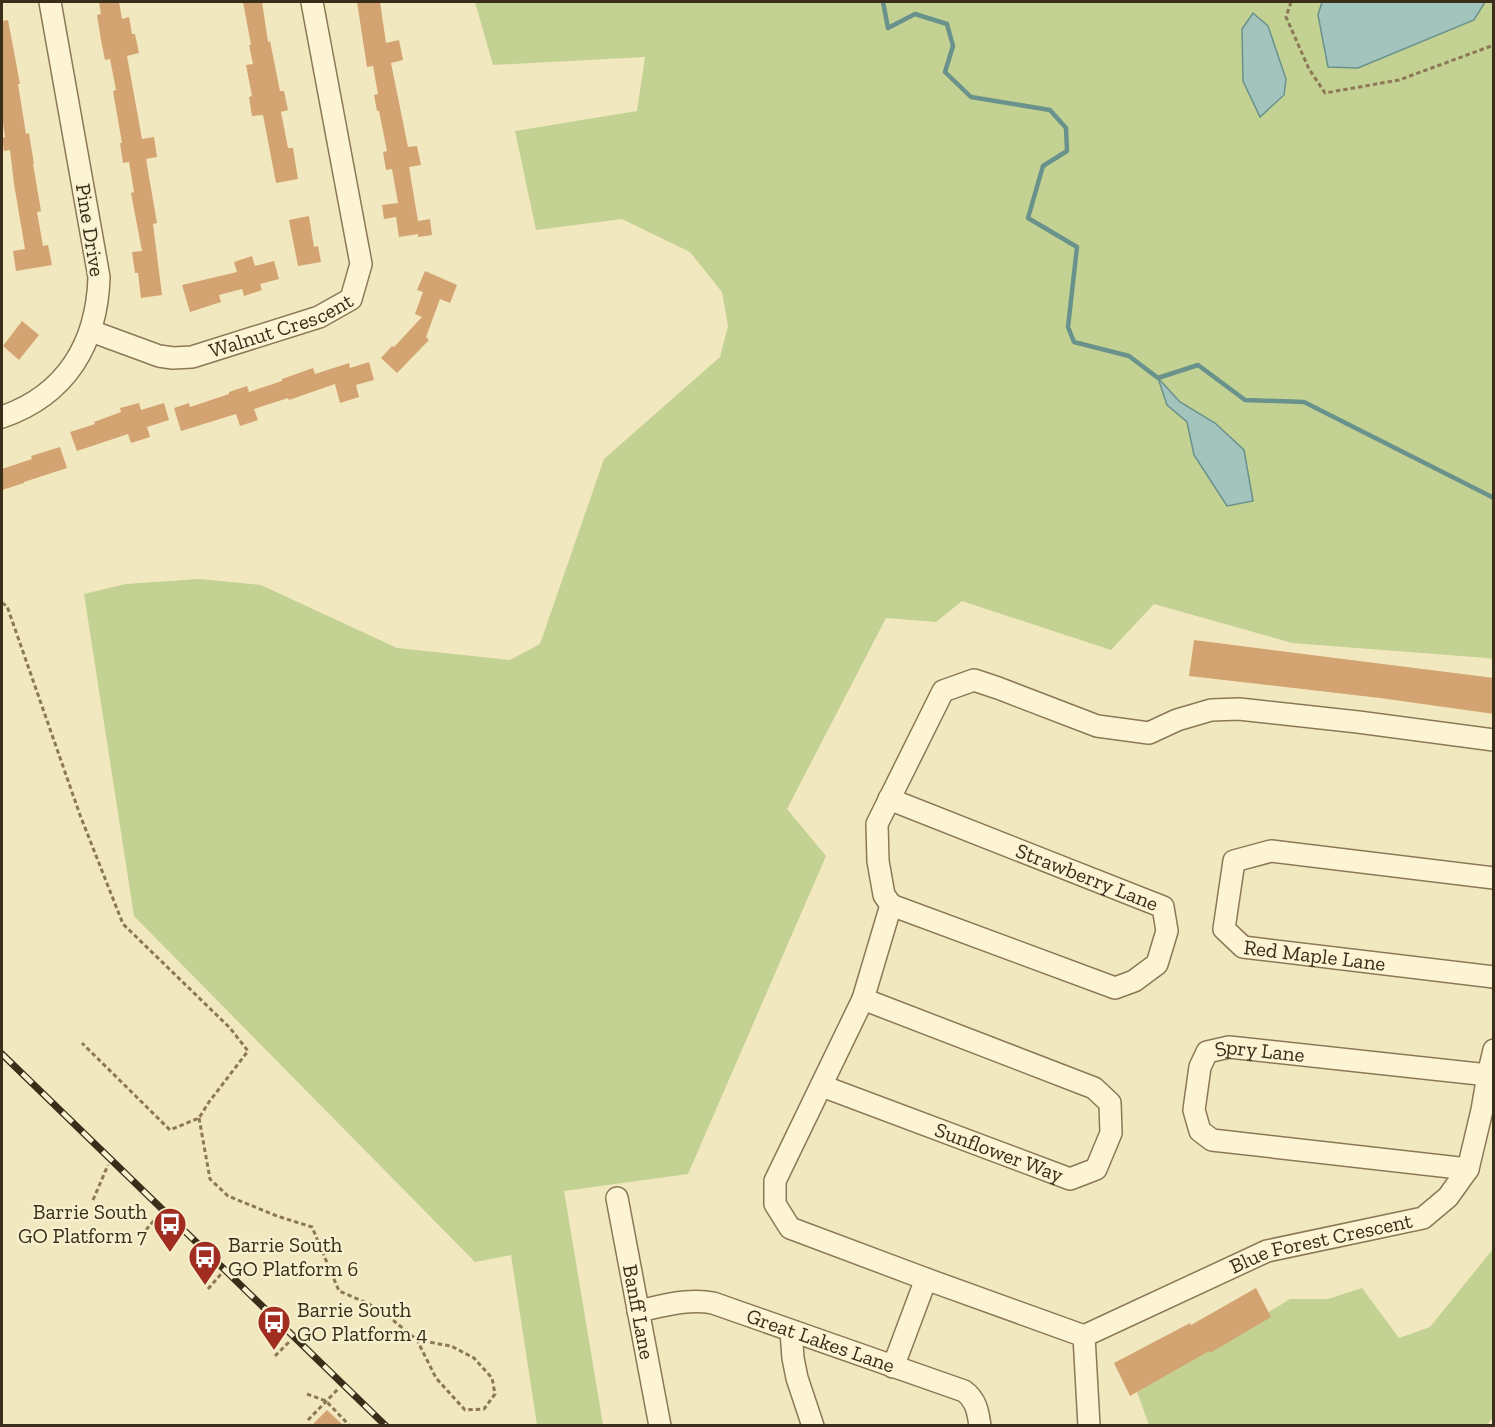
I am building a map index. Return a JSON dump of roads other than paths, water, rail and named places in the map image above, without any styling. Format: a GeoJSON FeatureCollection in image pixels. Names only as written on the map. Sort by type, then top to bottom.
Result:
{"type":"FeatureCollection","features":[{"type":"Feature","properties":{"kind":"street","name":"Pine Drive"},"geometry":{"type":"LineString","coordinates":[[2,417],[36,400],[55,385],[74,364],[91,331],[97,308],[99,277],[50,2]]}},
{"type":"Feature","properties":{"kind":"street","name":"Walnut Crescent"},"geometry":{"type":"LineString","coordinates":[[91,331],[159,356],[192,357],[319,317],[351,299],[361,264],[312,2]]}},
{"type":"Feature","properties":{"kind":"street"},"geometry":{"type":"LineString","coordinates":[[1089,1425],[1084,1336],[926,1280],[790,1228],[775,1204],[775,1181],[863,999],[891,904],[884,895],[878,861],[877,824],[943,692],[974,680],[1097,726],[1149,733],[1177,720],[1211,710],[1239,709],[1494,740]]}},
{"type":"Feature","properties":{"kind":"street","name":"Strawberry Lane"},"geometry":{"type":"LineString","coordinates":[[889,799],[1164,907],[1167,931],[1157,964],[1134,981],[1115,987],[891,904]]}},
{"type":"Feature","properties":{"kind":"street","name":"Red Maple Lane"},"geometry":{"type":"LineString","coordinates":[[1494,878],[1271,851],[1234,861],[1224,929],[1243,947],[1494,977]]}},
{"type":"Feature","properties":{"kind":"street","name":"Sunflower Way"},"geometry":{"type":"LineString","coordinates":[[822,1086],[1070,1179],[1096,1169],[1111,1133],[1110,1103],[1094,1088],[863,999]]}},
{"type":"Feature","properties":{"kind":"street","name":"Spry Lane"},"geometry":{"type":"LineString","coordinates":[[1468,1169],[1212,1140],[1200,1131],[1194,1110],[1200,1067],[1207,1053],[1228,1047],[1488,1075]]}},
{"type":"Feature","properties":{"kind":"street","name":"Blue Forest Crescent"},"geometry":{"type":"LineString","coordinates":[[1084,1336],[1267,1251],[1423,1218],[1448,1197],[1468,1169],[1494,1050]]}},
{"type":"Feature","properties":{"kind":"street","name":"Banff Lane"},"geometry":{"type":"LineString","coordinates":[[617,1198],[660,1425]]}},
{"type":"Feature","properties":{"kind":"street"},"geometry":{"type":"LineString","coordinates":[[893,1366],[926,1280]]}},
{"type":"Feature","properties":{"kind":"street","name":"Great Lakes Lane"},"geometry":{"type":"LineString","coordinates":[[638,1311],[683,1302],[713,1303],[964,1391],[975,1404],[980,1425]]}},
{"type":"Feature","properties":{"kind":"street"},"geometry":{"type":"LineString","coordinates":[[791,1331],[795,1368],[813,1425]]}},
{"type":"Feature","properties":{"kind":"water"},"geometry":{"type":"Polygon","coordinates":[[[1322,2],[1485,2],[1474,20],[1358,68],[1328,67],[1318,15],[1322,2]]]}},
{"type":"Feature","properties":{"kind":"water"},"geometry":{"type":"Polygon","coordinates":[[[1253,13],[1268,26],[1286,79],[1284,95],[1260,117],[1243,81],[1242,29],[1253,13]]]}},
{"type":"Feature","properties":{"kind":"water"},"geometry":{"type":"Polygon","coordinates":[[[1158,378],[1180,402],[1215,423],[1244,450],[1253,501],[1227,506],[1194,455],[1187,422],[1167,405],[1158,378]]]}},
{"type":"Feature","properties":{"kind":"waterway"},"geometry":{"type":"LineString","coordinates":[[883,2],[888,28],[915,14],[947,24],[953,46],[945,72],[971,97],[1050,110],[1066,128],[1067,151],[1043,166],[1028,218],[1077,247],[1068,327],[1074,342],[1129,356],[1158,378],[1198,365],[1245,400],[1304,402],[1494,498]]}},
{"type":"Feature","properties":{"kind":"railway"},"geometry":{"type":"LineString","coordinates":[[2,1054],[386,1426]]}},
{"type":"Feature","properties":{"kind":"place","name":"Barrie South GO Platform 7"},"geometry":{"type":"Point","coordinates":[170,1253]}},
{"type":"Feature","properties":{"kind":"place","name":"Barrie South GO Platform 6"},"geometry":{"type":"Point","coordinates":[205,1286]}},
{"type":"Feature","properties":{"kind":"place","name":"Barrie South GO Platform 4"},"geometry":{"type":"Point","coordinates":[274,1351]}}]}
